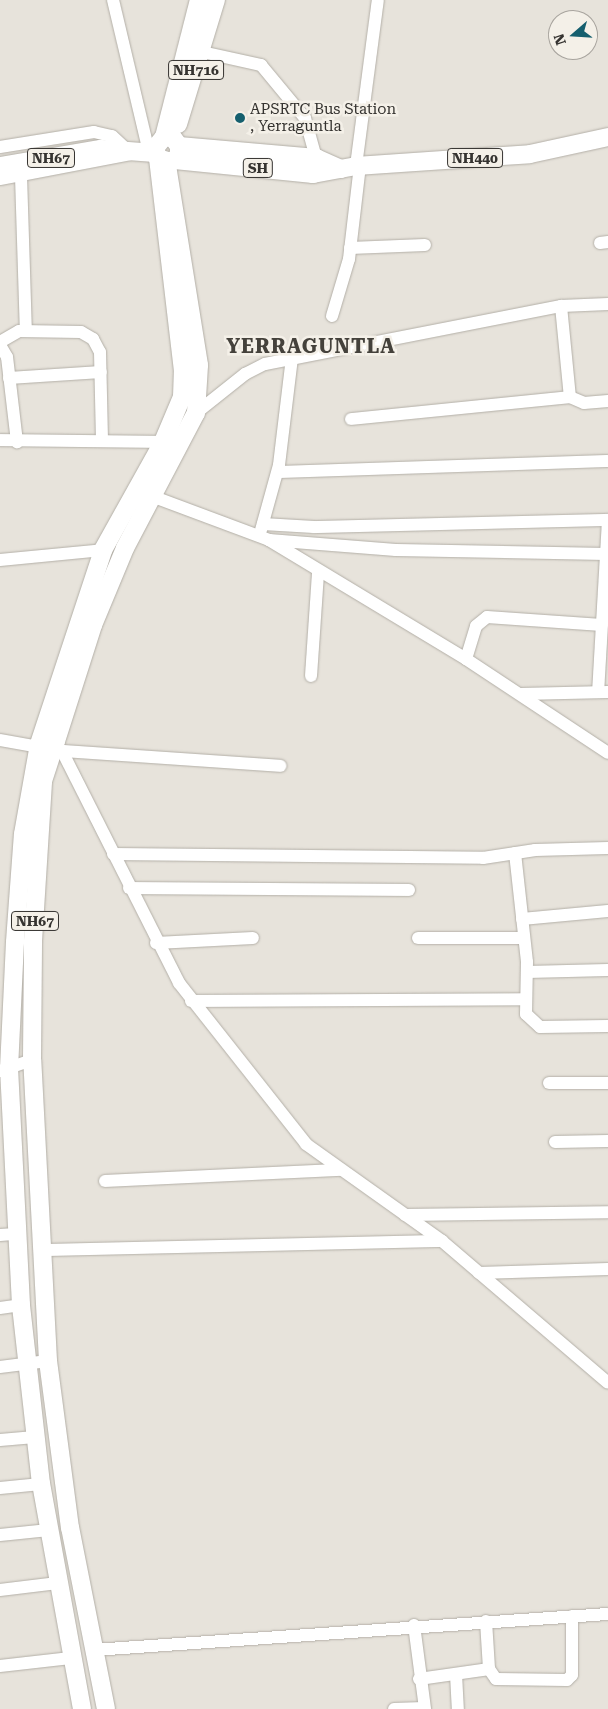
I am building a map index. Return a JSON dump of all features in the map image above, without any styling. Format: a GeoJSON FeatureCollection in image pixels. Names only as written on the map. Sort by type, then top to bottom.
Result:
{"type":"FeatureCollection","features":[{"type":"Feature","properties":{"kind":"highway","name":"NH716"},"geometry":{"type":"LineString","coordinates":[[194,50],[199,0]]}},
{"type":"Feature","properties":{"kind":"highway","name":"NH716"},"geometry":{"type":"LineString","coordinates":[[159,151],[194,50],[216,0]]}},
{"type":"Feature","properties":{"kind":"highway","name":"NH440"},"geometry":{"type":"LineString","coordinates":[[352,167],[530,154],[608,138]]}},
{"type":"Feature","properties":{"kind":"highway","name":"NH67"},"geometry":{"type":"LineString","coordinates":[[0,166],[101,149],[159,151]]}},
{"type":"Feature","properties":{"kind":"highway","name":"NH67"},"geometry":{"type":"LineString","coordinates":[[106,1709],[65,1492],[48,1361],[32,1060],[43,781],[51,747],[103,550],[146,494],[196,413],[198,348],[159,151]]}},
{"type":"Feature","properties":{"kind":"highway","name":"NH67"},"geometry":{"type":"LineString","coordinates":[[82,1709],[71,1658],[41,1484],[21,1306],[8,1234],[4,1070],[22,834],[93,625],[146,494],[182,396],[183,371],[159,151]]}},
{"type":"Feature","properties":{"kind":"highway","name":"SH"},"geometry":{"type":"LineString","coordinates":[[159,151],[316,158],[352,167]]}},
{"type":"Feature","properties":{"kind":"highway","name":"SH"},"geometry":{"type":"LineString","coordinates":[[159,151],[313,174],[352,167]]}},
{"type":"Feature","properties":{"kind":"street"},"geometry":{"type":"LineString","coordinates":[[112,0],[159,151]]}},
{"type":"Feature","properties":{"kind":"street"},"geometry":{"type":"LineString","coordinates":[[332,316],[350,248],[352,167],[378,0]]}},
{"type":"Feature","properties":{"kind":"street"},"geometry":{"type":"LineString","coordinates":[[194,50],[261,66],[304,118],[316,158]]}},
{"type":"Feature","properties":{"kind":"street"},"geometry":{"type":"LineString","coordinates":[[0,146],[94,132],[159,151]]}},
{"type":"Feature","properties":{"kind":"street"},"geometry":{"type":"LineString","coordinates":[[0,179],[159,151]]}},
{"type":"Feature","properties":{"kind":"street"},"geometry":{"type":"LineString","coordinates":[[21,176],[26,331]]}},
{"type":"Feature","properties":{"kind":"street"},"geometry":{"type":"LineString","coordinates":[[350,248],[425,245]]}},
{"type":"Feature","properties":{"kind":"street"},"geometry":{"type":"LineString","coordinates":[[196,413],[252,370],[292,358],[560,306],[608,304]]}},
{"type":"Feature","properties":{"kind":"street"},"geometry":{"type":"LineString","coordinates":[[560,306],[565,383],[570,398]]}},
{"type":"Feature","properties":{"kind":"street"},"geometry":{"type":"LineString","coordinates":[[18,442],[10,378],[0,344],[13,332],[26,331],[87,334],[98,345],[101,372],[102,440]]}},
{"type":"Feature","properties":{"kind":"street"},"geometry":{"type":"LineString","coordinates":[[264,533],[278,472],[292,358]]}},
{"type":"Feature","properties":{"kind":"street"},"geometry":{"type":"LineString","coordinates":[[10,378],[101,372]]}},
{"type":"Feature","properties":{"kind":"street"},"geometry":{"type":"LineString","coordinates":[[351,419],[570,398],[584,403],[608,401]]}},
{"type":"Feature","properties":{"kind":"street"},"geometry":{"type":"LineString","coordinates":[[0,440],[18,442],[102,440],[164,442]]}},
{"type":"Feature","properties":{"kind":"street"},"geometry":{"type":"LineString","coordinates":[[278,472],[608,461]]}},
{"type":"Feature","properties":{"kind":"street"},"geometry":{"type":"LineString","coordinates":[[146,494],[264,533],[425,551],[606,554]]}},
{"type":"Feature","properties":{"kind":"street"},"geometry":{"type":"LineString","coordinates":[[264,533],[314,527],[608,520],[603,692],[521,694]]}},
{"type":"Feature","properties":{"kind":"street"},"geometry":{"type":"LineString","coordinates":[[264,533],[318,572],[466,659],[608,753]]}},
{"type":"Feature","properties":{"kind":"street"},"geometry":{"type":"LineString","coordinates":[[0,560],[103,550]]}},
{"type":"Feature","properties":{"kind":"street"},"geometry":{"type":"LineString","coordinates":[[311,676],[318,572]]}},
{"type":"Feature","properties":{"kind":"street"},"geometry":{"type":"LineString","coordinates":[[466,659],[476,626],[487,617],[604,631]]}},
{"type":"Feature","properties":{"kind":"street"},"geometry":{"type":"LineString","coordinates":[[0,740],[51,747],[280,766]]}},
{"type":"Feature","properties":{"kind":"street"},"geometry":{"type":"LineString","coordinates":[[51,747],[113,854],[156,943],[191,1001],[306,1144],[442,1241],[608,1383]]}},
{"type":"Feature","properties":{"kind":"street"},"geometry":{"type":"LineString","coordinates":[[113,854],[483,858],[515,853],[608,848]]}},
{"type":"Feature","properties":{"kind":"street"},"geometry":{"type":"LineString","coordinates":[[515,853],[527,972],[526,1014],[540,1027],[608,1026]]}},
{"type":"Feature","properties":{"kind":"street"},"geometry":{"type":"LineString","coordinates":[[129,888],[409,890]]}},
{"type":"Feature","properties":{"kind":"street"},"geometry":{"type":"LineString","coordinates":[[522,919],[608,911]]}},
{"type":"Feature","properties":{"kind":"street"},"geometry":{"type":"LineString","coordinates":[[156,943],[253,938]]}},
{"type":"Feature","properties":{"kind":"street"},"geometry":{"type":"LineString","coordinates":[[418,938],[524,938]]}},
{"type":"Feature","properties":{"kind":"street"},"geometry":{"type":"LineString","coordinates":[[527,972],[608,970]]}},
{"type":"Feature","properties":{"kind":"street"},"geometry":{"type":"LineString","coordinates":[[191,1001],[526,999]]}},
{"type":"Feature","properties":{"kind":"street"},"geometry":{"type":"LineString","coordinates":[[4,1070],[32,1060]]}},
{"type":"Feature","properties":{"kind":"street"},"geometry":{"type":"LineString","coordinates":[[549,1083],[608,1083]]}},
{"type":"Feature","properties":{"kind":"street"},"geometry":{"type":"LineString","coordinates":[[555,1142],[608,1141]]}},
{"type":"Feature","properties":{"kind":"street"},"geometry":{"type":"LineString","coordinates":[[105,1181],[341,1170]]}},
{"type":"Feature","properties":{"kind":"street"},"geometry":{"type":"LineString","coordinates":[[405,1215],[608,1212]]}},
{"type":"Feature","properties":{"kind":"street"},"geometry":{"type":"LineString","coordinates":[[42,1250],[442,1241]]}},
{"type":"Feature","properties":{"kind":"street"},"geometry":{"type":"LineString","coordinates":[[479,1273],[608,1269]]}},
{"type":"Feature","properties":{"kind":"street"},"geometry":{"type":"LineString","coordinates":[[0,1308],[21,1306]]}},
{"type":"Feature","properties":{"kind":"street"},"geometry":{"type":"LineString","coordinates":[[0,1367],[48,1361]]}},
{"type":"Feature","properties":{"kind":"street"},"geometry":{"type":"LineString","coordinates":[[0,1440],[35,1436]]}},
{"type":"Feature","properties":{"kind":"street"},"geometry":{"type":"LineString","coordinates":[[0,1488],[41,1484]]}},
{"type":"Feature","properties":{"kind":"street"},"geometry":{"type":"LineString","coordinates":[[0,1535],[49,1530]]}},
{"type":"Feature","properties":{"kind":"street"},"geometry":{"type":"LineString","coordinates":[[0,1590],[58,1583]]}},
{"type":"Feature","properties":{"kind":"street"},"geometry":{"type":"LineString","coordinates":[[94,1650],[414,1625],[608,1614]]}},
{"type":"Feature","properties":{"kind":"street"},"geometry":{"type":"LineString","coordinates":[[486,1621],[489,1670],[501,1680],[571,1678],[572,1616]]}},
{"type":"Feature","properties":{"kind":"street"},"geometry":{"type":"LineString","coordinates":[[394,1709],[424,1708],[414,1625]]}},
{"type":"Feature","properties":{"kind":"street"},"geometry":{"type":"LineString","coordinates":[[0,1666],[71,1658]]}},
{"type":"Feature","properties":{"kind":"street"},"geometry":{"type":"LineString","coordinates":[[420,1679],[489,1670]]}},
{"type":"Feature","properties":{"kind":"street"},"geometry":{"type":"LineString","coordinates":[[456,1674],[458,1709]]}},
{"type":"Feature","properties":{"kind":"place","name":"APSRTC Bus Station , Yerraguntla"},"geometry":{"type":"Point","coordinates":[240,118]}},
{"type":"Feature","properties":{"kind":"district","name":"YERRAGUNTLA"},"geometry":{"type":"Point","coordinates":[311,346]}}]}
